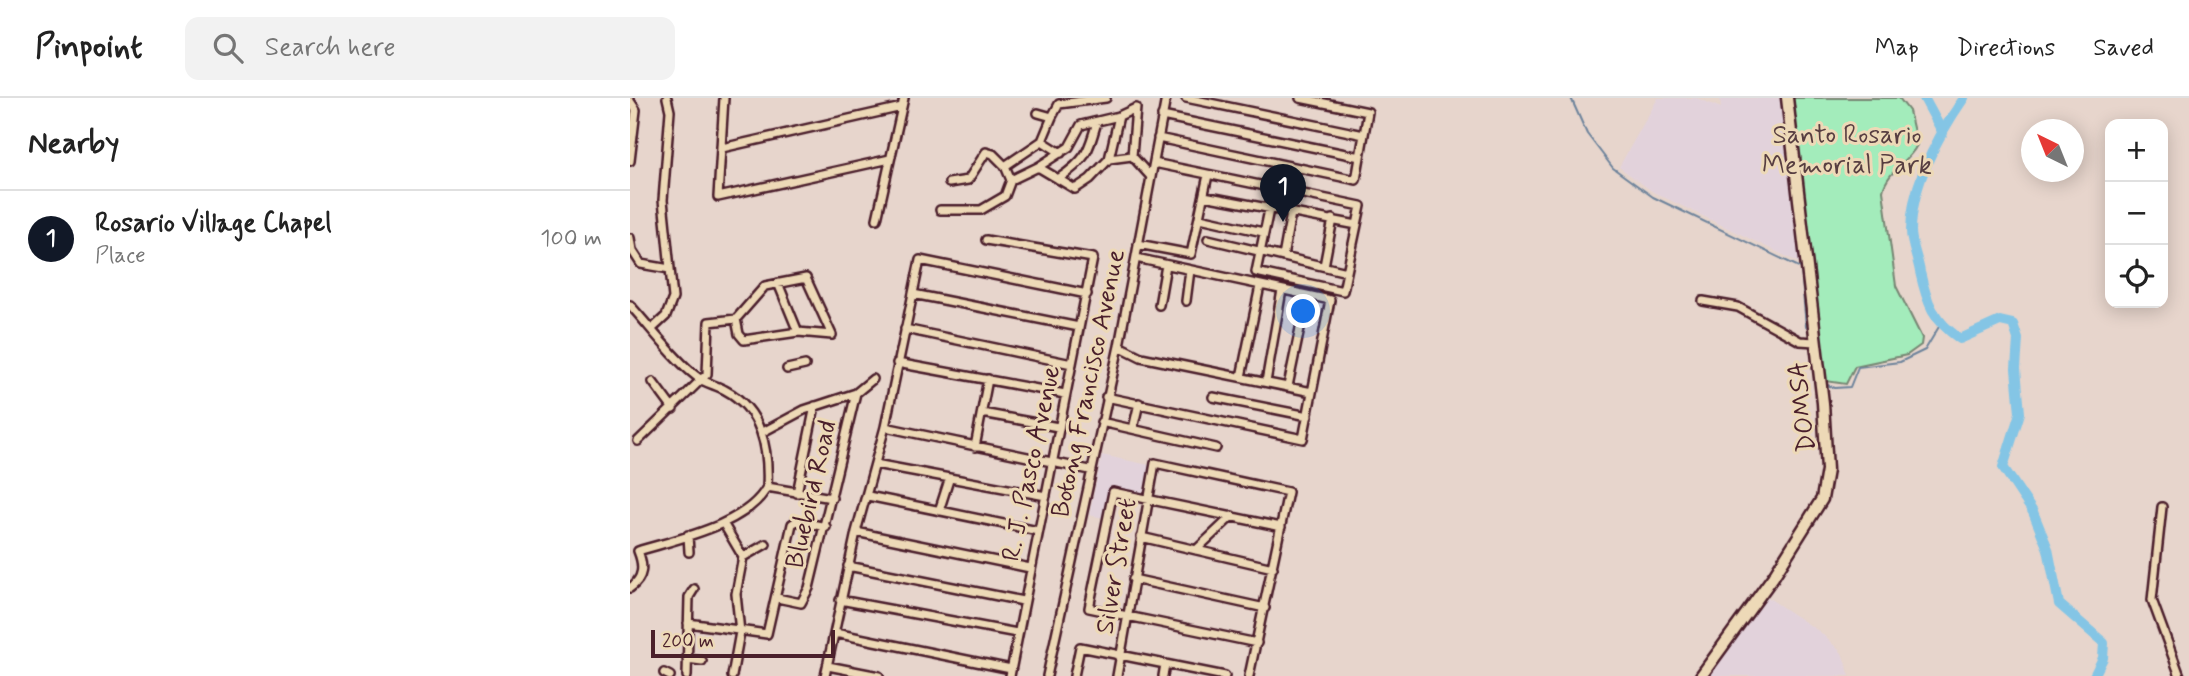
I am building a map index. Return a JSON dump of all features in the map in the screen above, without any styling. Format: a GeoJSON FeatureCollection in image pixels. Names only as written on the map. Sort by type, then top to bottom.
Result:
{"type":"FeatureCollection","features":[{"type":"Feature","properties":{"kind":"main road","name":"DOMSA"},"geometry":{"type":"LineString","coordinates":[[1700,676],[1773,577],[1822,499],[1827,449],[1787,98]]}},
{"type":"Feature","properties":{"kind":"street"},"geometry":{"type":"LineString","coordinates":[[652,329],[670,307],[670,269],[663,200],[670,111],[667,98]]}},
{"type":"Feature","properties":{"kind":"street"},"geometry":{"type":"LineString","coordinates":[[724,98],[718,197],[890,159]]}},
{"type":"Feature","properties":{"kind":"street"},"geometry":{"type":"LineString","coordinates":[[877,219],[904,98]]}},
{"type":"Feature","properties":{"kind":"street"},"geometry":{"type":"LineString","coordinates":[[1005,166],[1042,141],[1059,104],[1106,98]]}},
{"type":"Feature","properties":{"kind":"street","name":"Botong Francisco Avenue"},"geometry":{"type":"LineString","coordinates":[[1047,676],[1119,346],[1166,98]]}},
{"type":"Feature","properties":{"kind":"street"},"geometry":{"type":"LineString","coordinates":[[1186,98],[1364,135]]}},
{"type":"Feature","properties":{"kind":"street"},"geometry":{"type":"LineString","coordinates":[[1158,138],[1356,180],[1368,112],[1300,98]]}},
{"type":"Feature","properties":{"kind":"street"},"geometry":{"type":"LineString","coordinates":[[630,101],[636,110],[630,161]]}},
{"type":"Feature","properties":{"kind":"street"},"geometry":{"type":"LineString","coordinates":[[722,148],[902,107]]}},
{"type":"Feature","properties":{"kind":"street"},"geometry":{"type":"LineString","coordinates":[[940,210],[981,210],[1005,196],[1011,180],[1069,147],[1081,125],[1119,116],[1136,108],[1132,156],[1151,177]]}},
{"type":"Feature","properties":{"kind":"street"},"geometry":{"type":"LineString","coordinates":[[1038,113],[1052,117]]}},
{"type":"Feature","properties":{"kind":"street"},"geometry":{"type":"LineString","coordinates":[[1038,167],[1075,189],[1090,179],[1109,159],[1119,116]]}},
{"type":"Feature","properties":{"kind":"street"},"geometry":{"type":"LineString","coordinates":[[1163,116],[1360,157]]}},
{"type":"Feature","properties":{"kind":"street"},"geometry":{"type":"LineString","coordinates":[[1058,179],[1080,164],[1087,155],[1097,122]]}},
{"type":"Feature","properties":{"kind":"street"},"geometry":{"type":"LineString","coordinates":[[1042,141],[1061,153]]}},
{"type":"Feature","properties":{"kind":"street"},"geometry":{"type":"LineString","coordinates":[[949,183],[968,180],[986,152],[993,154],[1005,166],[1011,180]]}},
{"type":"Feature","properties":{"kind":"street"},"geometry":{"type":"LineString","coordinates":[[1109,159],[1132,156]]}},
{"type":"Feature","properties":{"kind":"street"},"geometry":{"type":"LineString","coordinates":[[1154,163],[1274,186],[1361,205],[1343,291],[1256,272],[1274,186]]}},
{"type":"Feature","properties":{"kind":"street"},"geometry":{"type":"LineString","coordinates":[[1138,244],[1191,254],[1208,175]]}},
{"type":"Feature","properties":{"kind":"street"},"geometry":{"type":"LineString","coordinates":[[1204,196],[1357,225]]}},
{"type":"Feature","properties":{"kind":"street"},"geometry":{"type":"LineString","coordinates":[[1283,257],[1291,213]]}},
{"type":"Feature","properties":{"kind":"street"},"geometry":{"type":"LineString","coordinates":[[1200,218],[1263,232]]}},
{"type":"Feature","properties":{"kind":"street"},"geometry":{"type":"LineString","coordinates":[[1324,266],[1333,219]]}},
{"type":"Feature","properties":{"kind":"street"},"geometry":{"type":"LineString","coordinates":[[630,238],[632,250],[641,264],[670,269]]}},
{"type":"Feature","properties":{"kind":"street"},"geometry":{"type":"LineString","coordinates":[[1208,239],[1347,272]]}},
{"type":"Feature","properties":{"kind":"street","name":"R. J. Pasco Avenue"},"geometry":{"type":"LineString","coordinates":[[986,240],[1093,258],[1011,672]]}},
{"type":"Feature","properties":{"kind":"street"},"geometry":{"type":"LineString","coordinates":[[1107,397],[1303,439],[1308,416],[1330,300],[1136,258]]}},
{"type":"Feature","properties":{"kind":"street"},"geometry":{"type":"LineString","coordinates":[[825,676],[856,533],[885,427],[920,260],[1087,294]]}},
{"type":"Feature","properties":{"kind":"street"},"geometry":{"type":"LineString","coordinates":[[1159,305],[1166,265]]}},
{"type":"Feature","properties":{"kind":"street"},"geometry":{"type":"LineString","coordinates":[[1186,301],[1190,270]]}},
{"type":"Feature","properties":{"kind":"street"},"geometry":{"type":"LineString","coordinates":[[638,441],[707,374],[709,322],[736,319],[765,286],[806,278],[832,335],[798,332],[744,340],[739,334],[736,319]]}},
{"type":"Feature","properties":{"kind":"street"},"geometry":{"type":"LineString","coordinates":[[778,283],[798,332]]}},
{"type":"Feature","properties":{"kind":"street"},"geometry":{"type":"LineString","coordinates":[[1241,377],[1260,286]]}},
{"type":"Feature","properties":{"kind":"street"},"geometry":{"type":"LineString","coordinates":[[1266,382],[1282,290]]}},
{"type":"Feature","properties":{"kind":"street"},"geometry":{"type":"LineString","coordinates":[[912,294],[1079,327]]}},
{"type":"Feature","properties":{"kind":"street"},"geometry":{"type":"LineString","coordinates":[[1288,386],[1307,295]]}},
{"type":"Feature","properties":{"kind":"street"},"geometry":{"type":"LineString","coordinates":[[1703,301],[1738,307],[1800,341],[1815,342]]}},
{"type":"Feature","properties":{"kind":"street"},"geometry":{"type":"LineString","coordinates":[[630,305],[703,380],[737,397],[763,432],[767,446],[768,487],[759,499],[723,523],[638,551],[643,569],[639,579],[630,588]]}},
{"type":"Feature","properties":{"kind":"street"},"geometry":{"type":"LineString","coordinates":[[905,328],[1072,364]]}},
{"type":"Feature","properties":{"kind":"street"},"geometry":{"type":"LineString","coordinates":[[1119,346],[1141,357],[1312,391]]}},
{"type":"Feature","properties":{"kind":"street"},"geometry":{"type":"LineString","coordinates":[[897,363],[1065,394]]}},
{"type":"Feature","properties":{"kind":"street"},"geometry":{"type":"LineString","coordinates":[[787,369],[805,365]]}},
{"type":"Feature","properties":{"kind":"street"},"geometry":{"type":"LineString","coordinates":[[763,432],[815,406],[856,393],[873,379]]}},
{"type":"Feature","properties":{"kind":"street"},"geometry":{"type":"LineString","coordinates":[[975,447],[988,379]]}},
{"type":"Feature","properties":{"kind":"street"},"geometry":{"type":"LineString","coordinates":[[653,382],[673,408]]}},
{"type":"Feature","properties":{"kind":"street","name":"Bluebird Road"},"geometry":{"type":"LineString","coordinates":[[777,598],[801,603],[809,588],[856,393]]}},
{"type":"Feature","properties":{"kind":"street"},"geometry":{"type":"LineString","coordinates":[[1213,397],[1308,416]]}},
{"type":"Feature","properties":{"kind":"street"},"geometry":{"type":"LineString","coordinates":[[1133,429],[1139,404]]}},
{"type":"Feature","properties":{"kind":"street"},"geometry":{"type":"LineString","coordinates":[[797,493],[815,406]]}},
{"type":"Feature","properties":{"kind":"street"},"geometry":{"type":"LineString","coordinates":[[982,413],[1058,427]]}},
{"type":"Feature","properties":{"kind":"street"},"geometry":{"type":"LineString","coordinates":[[1101,422],[1216,448]]}},
{"type":"Feature","properties":{"kind":"street"},"geometry":{"type":"LineString","coordinates":[[885,427],[1090,470]]}},
{"type":"Feature","properties":{"kind":"street","name":"Silver Street"},"geometry":{"type":"LineString","coordinates":[[1117,676],[1125,616],[1156,463],[1288,492],[1281,527]]}},
{"type":"Feature","properties":{"kind":"street"},"geometry":{"type":"LineString","coordinates":[[876,464],[949,480],[1046,496]]}},
{"type":"Feature","properties":{"kind":"street"},"geometry":{"type":"LineString","coordinates":[[939,511],[949,480]]}},
{"type":"Feature","properties":{"kind":"street"},"geometry":{"type":"LineString","coordinates":[[768,487],[832,498]]}},
{"type":"Feature","properties":{"kind":"street"},"geometry":{"type":"LineString","coordinates":[[1250,676],[1265,608],[1281,527],[1114,492],[1089,608],[1257,643]]}},
{"type":"Feature","properties":{"kind":"street"},"geometry":{"type":"LineString","coordinates":[[867,496],[1038,531]]}},
{"type":"Feature","properties":{"kind":"street"},"geometry":{"type":"LineString","coordinates":[[2162,507],[2152,600],[2180,676]]}},
{"type":"Feature","properties":{"kind":"street"},"geometry":{"type":"LineString","coordinates":[[1196,550],[1232,516]]}},
{"type":"Feature","properties":{"kind":"street"},"geometry":{"type":"LineString","coordinates":[[688,623],[767,634],[792,524],[797,521],[825,527]]}},
{"type":"Feature","properties":{"kind":"street"},"geometry":{"type":"LineString","coordinates":[[723,523],[743,557],[736,594],[740,632],[732,676]]}},
{"type":"Feature","properties":{"kind":"street"},"geometry":{"type":"LineString","coordinates":[[856,533],[1030,568]]}},
{"type":"Feature","properties":{"kind":"street"},"geometry":{"type":"LineString","coordinates":[[688,535],[689,552]]}},
{"type":"Feature","properties":{"kind":"street"},"geometry":{"type":"LineString","coordinates":[[1141,537],[1273,568]]}},
{"type":"Feature","properties":{"kind":"street"},"geometry":{"type":"LineString","coordinates":[[743,557],[766,544]]}},
{"type":"Feature","properties":{"kind":"street"},"geometry":{"type":"LineString","coordinates":[[849,566],[1023,601]]}},
{"type":"Feature","properties":{"kind":"street"},"geometry":{"type":"LineString","coordinates":[[1133,579],[1265,608]]}},
{"type":"Feature","properties":{"kind":"street"},"geometry":{"type":"LineString","coordinates":[[687,676],[689,597],[694,589]]}},
{"type":"Feature","properties":{"kind":"street"},"geometry":{"type":"LineString","coordinates":[[840,600],[1017,633]]}},
{"type":"Feature","properties":{"kind":"street"},"geometry":{"type":"LineString","coordinates":[[835,633],[1011,672]]}},
{"type":"Feature","properties":{"kind":"street"},"geometry":{"type":"LineString","coordinates":[[1074,676],[1080,647],[1225,676]]}},
{"type":"Feature","properties":{"kind":"street"},"geometry":{"type":"LineString","coordinates":[[687,659],[702,661]]}},
{"type":"Feature","properties":{"kind":"street"},"geometry":{"type":"LineString","coordinates":[[1163,676],[1165,664]]}},
{"type":"Feature","properties":{"kind":"street"},"geometry":{"type":"LineString","coordinates":[[828,666],[879,676]]}},
{"type":"Feature","properties":{"kind":"shaded area"},"geometry":{"type":"Polygon","coordinates":[[[1658,98],[1697,98],[1721,108],[1720,98],[1781,98],[1800,263],[1653,192],[1619,167],[1658,98]]]}},
{"type":"Feature","properties":{"kind":"shaded area"},"geometry":{"type":"Polygon","coordinates":[[[1102,455],[1149,465],[1143,495],[1110,489],[1104,518],[1089,515],[1102,455]]]}},
{"type":"Feature","properties":{"kind":"shaded area"},"geometry":{"type":"Polygon","coordinates":[[[1767,597],[1820,632],[1842,653],[1850,676],[1709,676],[1767,597]]]}},
{"type":"Feature","properties":{"kind":"green space","name":"Santo Rosario Memorial Park"},"geometry":{"type":"Polygon","coordinates":[[[1792,98],[1899,98],[1909,111],[1917,145],[1893,172],[1883,191],[1896,286],[1922,338],[1921,345],[1907,355],[1855,366],[1846,384],[1826,381],[1792,98]]]}},
{"type":"Feature","properties":{"kind":"waterway"},"geometry":{"type":"LineString","coordinates":[[1571,98],[1587,134],[1613,168],[1653,197],[1801,268],[1806,327]]}},
{"type":"Feature","properties":{"kind":"waterway"},"geometry":{"type":"LineString","coordinates":[[1924,98],[1943,133]]}},
{"type":"Feature","properties":{"kind":"waterway"},"geometry":{"type":"LineString","coordinates":[[1964,98],[1936,144],[1921,178],[1912,214],[1912,241],[1932,310],[1951,332],[1960,339],[2000,321],[2013,324],[2018,339],[2016,369],[2020,413],[2003,467],[2033,512],[2048,549],[2059,604],[2104,643],[2103,658],[2094,676]]}},
{"type":"Feature","properties":{"kind":"waterway"},"geometry":{"type":"LineString","coordinates":[[1825,384],[1835,388],[1850,387],[1858,367],[1900,362],[1925,350],[1940,325]]}},
{"type":"Feature","properties":{"kind":"place","name":"Rosario Village Chapel"},"geometry":{"type":"Point","coordinates":[1283,222]}}]}
